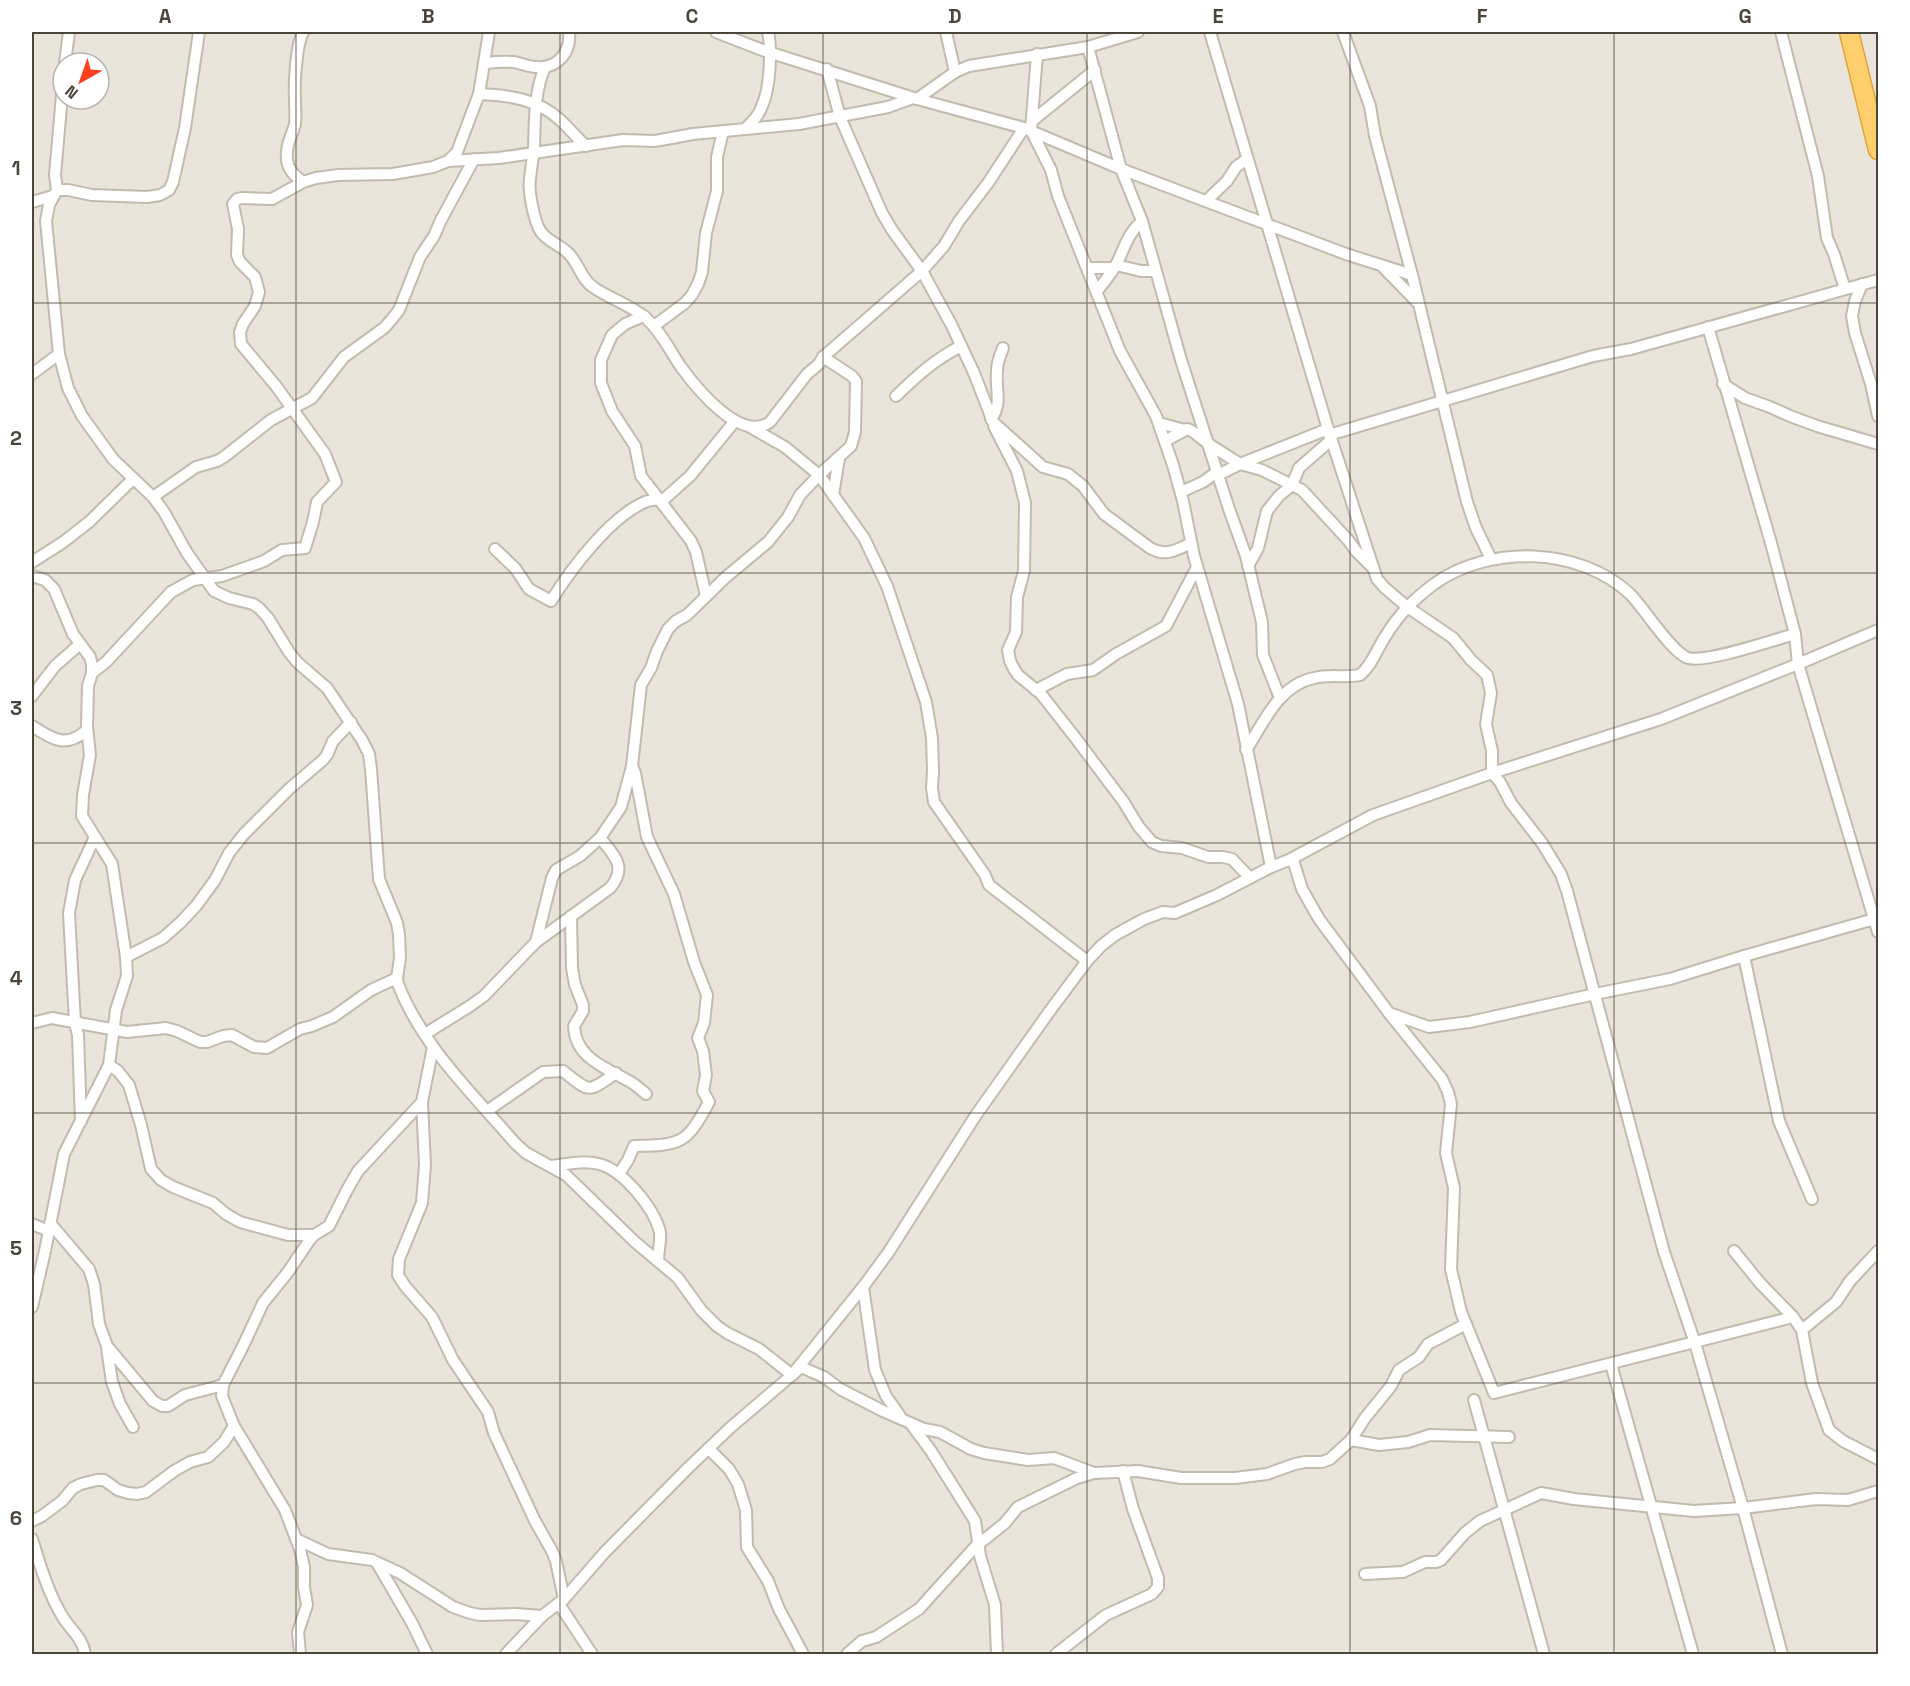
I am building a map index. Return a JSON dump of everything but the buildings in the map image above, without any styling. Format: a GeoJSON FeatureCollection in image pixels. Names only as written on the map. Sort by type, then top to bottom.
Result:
{"type":"FeatureCollection","features":[{"type":"Feature","properties":{"kind":"highway"},"geometry":{"type":"LineString","coordinates":[[1849,32],[1878,150]]}},
{"type":"Feature","properties":{"kind":"street"},"geometry":{"type":"LineString","coordinates":[[67,51],[69,32]]}},
{"type":"Feature","properties":{"kind":"street"},"geometry":{"type":"LineString","coordinates":[[32,202],[68,190],[92,195],[147,196],[160,195],[169,190],[173,182],[185,129],[200,32]]}},
{"type":"Feature","properties":{"kind":"street"},"geometry":{"type":"LineString","coordinates":[[303,32],[299,45],[295,91],[295,126],[288,140],[287,161],[295,177],[303,182]]}},
{"type":"Feature","properties":{"kind":"street"},"geometry":{"type":"LineString","coordinates":[[448,161],[457,152],[479,94],[489,32]]}},
{"type":"Feature","properties":{"kind":"street"},"geometry":{"type":"LineString","coordinates":[[485,63],[513,62],[545,67],[558,62],[565,55],[568,49],[569,32]]}},
{"type":"Feature","properties":{"kind":"street"},"geometry":{"type":"LineString","coordinates":[[716,32],[915,98],[1029,127],[1121,169],[1383,267],[1412,275]]}},
{"type":"Feature","properties":{"kind":"street"},"geometry":{"type":"LineString","coordinates":[[746,128],[756,118],[764,101],[771,52],[768,32]]}},
{"type":"Feature","properties":{"kind":"street"},"geometry":{"type":"LineString","coordinates":[[946,32],[955,72]]}},
{"type":"Feature","properties":{"kind":"street"},"geometry":{"type":"LineString","coordinates":[[92,673],[106,662],[171,592],[194,580],[222,576],[254,565],[282,550],[305,549],[314,522],[317,502],[336,482],[325,454],[293,408],[241,344],[240,332],[255,306],[259,292],[255,277],[240,262],[237,255],[237,229],[233,206],[237,199],[272,199],[303,182],[338,176],[393,174],[433,167],[448,161],[533,153],[623,140],[655,141],[840,117],[888,107],[915,98],[955,72],[969,66],[1088,46],[1109,35],[1138,32]]}},
{"type":"Feature","properties":{"kind":"street"},"geometry":{"type":"LineString","coordinates":[[1210,32],[1329,435],[1377,579],[1406,606],[1453,638],[1487,675],[1491,693],[1486,724],[1492,751],[1492,773],[1500,782],[1510,803],[1542,843],[1561,874],[1664,1252],[1695,1343],[1782,1654]]}},
{"type":"Feature","properties":{"kind":"street"},"geometry":{"type":"LineString","coordinates":[[1343,32],[1370,106],[1375,136],[1412,275],[1467,502],[1491,559]]}},
{"type":"Feature","properties":{"kind":"street"},"geometry":{"type":"LineString","coordinates":[[1781,32],[1818,176],[1827,238],[1845,289]]}},
{"type":"Feature","properties":{"kind":"street"},"geometry":{"type":"LineString","coordinates":[[1088,46],[1121,169],[1142,221],[1181,360],[1248,566],[1263,622],[1263,655],[1280,698]]}},
{"type":"Feature","properties":{"kind":"street"},"geometry":{"type":"LineString","coordinates":[[1036,54],[1029,127],[1051,170],[1058,196],[1120,351],[1151,404],[1165,441],[1181,492],[1197,567],[1238,704],[1271,867]]}},
{"type":"Feature","properties":{"kind":"street"},"geometry":{"type":"LineString","coordinates":[[545,67],[534,116],[530,181],[535,216],[541,232],[571,255],[586,282],[592,287],[644,316],[654,326],[682,368],[708,398],[735,421],[785,447],[819,475],[864,538],[887,586],[926,702],[932,738],[934,802],[985,875],[989,885],[1087,961]]}},
{"type":"Feature","properties":{"kind":"street"},"geometry":{"type":"LineString","coordinates":[[828,69],[840,117],[882,213],[922,271],[961,346],[992,420],[1017,471],[1025,503],[1025,564],[1017,597],[1016,632],[1008,650],[1010,661],[1018,675],[1036,690],[1074,736],[1152,842],[1161,846],[1182,848],[1208,857],[1232,859],[1250,878]]}},
{"type":"Feature","properties":{"kind":"street"},"geometry":{"type":"LineString","coordinates":[[750,427],[767,424],[776,417],[807,374],[819,364],[823,357],[922,271],[944,246],[959,220],[1029,127],[1095,70]]}},
{"type":"Feature","properties":{"kind":"street"},"geometry":{"type":"LineString","coordinates":[[479,94],[505,96],[537,103],[558,118],[586,146]]}},
{"type":"Feature","properties":{"kind":"street"},"geometry":{"type":"LineString","coordinates":[[61,111],[55,193],[46,221],[59,354],[68,388],[82,416],[108,453],[153,497],[187,554],[214,591],[253,604],[264,612],[297,662],[327,688],[366,748],[370,761],[375,809],[379,879],[397,923],[400,958],[397,978],[405,1003],[450,1069],[515,1143],[526,1153],[566,1175],[635,1242],[678,1278],[701,1310],[717,1326],[727,1334],[759,1349],[792,1375]]}},
{"type":"Feature","properties":{"kind":"street"},"geometry":{"type":"LineString","coordinates":[[654,326],[686,303],[698,284],[702,272],[706,233],[717,191],[717,157],[723,131]]}},
{"type":"Feature","properties":{"kind":"street"},"geometry":{"type":"LineString","coordinates":[[153,497],[196,467],[224,457],[271,420],[312,398],[344,357],[384,328],[399,310],[420,257],[434,236],[448,205],[474,159]]}},
{"type":"Feature","properties":{"kind":"street"},"geometry":{"type":"LineString","coordinates":[[1206,201],[1227,181],[1236,167],[1247,159]]}},
{"type":"Feature","properties":{"kind":"street"},"geometry":{"type":"LineString","coordinates":[[1097,291],[1115,267],[1133,229],[1142,221]]}},
{"type":"Feature","properties":{"kind":"street"},"geometry":{"type":"LineString","coordinates":[[1088,268],[1115,267],[1156,271]]}},
{"type":"Feature","properties":{"kind":"street"},"geometry":{"type":"LineString","coordinates":[[1383,267],[1419,304]]}},
{"type":"Feature","properties":{"kind":"street"},"geometry":{"type":"LineString","coordinates":[[1181,492],[1240,464],[1442,400],[1593,356],[1631,350],[1878,280]]}},
{"type":"Feature","properties":{"kind":"street"},"geometry":{"type":"LineString","coordinates":[[1862,284],[1852,316],[1854,333],[1871,384],[1878,416]]}},
{"type":"Feature","properties":{"kind":"street"},"geometry":{"type":"LineString","coordinates":[[644,316],[626,324],[612,335],[601,360],[600,377],[603,391],[612,411],[635,446],[641,476],[691,541],[696,552],[706,596]]}},
{"type":"Feature","properties":{"kind":"street"},"geometry":{"type":"LineString","coordinates":[[1708,327],[1759,500],[1795,634],[1798,664],[1876,919],[1878,932]]}},
{"type":"Feature","properties":{"kind":"street"},"geometry":{"type":"LineString","coordinates":[[896,396],[938,358],[961,346]]}},
{"type":"Feature","properties":{"kind":"street"},"geometry":{"type":"LineString","coordinates":[[992,420],[998,400],[997,371],[1003,348]]}},
{"type":"Feature","properties":{"kind":"street"},"geometry":{"type":"LineString","coordinates":[[32,374],[59,354]]}},
{"type":"Feature","properties":{"kind":"street"},"geometry":{"type":"LineString","coordinates":[[536,942],[556,870],[580,855],[600,838],[621,807],[632,766],[641,685],[668,629],[687,615],[732,571],[768,542],[788,517],[800,495],[850,446],[855,432],[856,381],[823,357]]}},
{"type":"Feature","properties":{"kind":"street"},"geometry":{"type":"LineString","coordinates":[[1723,384],[1745,398],[1799,420],[1878,444]]}},
{"type":"Feature","properties":{"kind":"street"},"geometry":{"type":"LineString","coordinates":[[992,420],[1043,467],[1068,474],[1083,486],[1104,514],[1158,553],[1176,550],[1191,543]]}},
{"type":"Feature","properties":{"kind":"street"},"geometry":{"type":"LineString","coordinates":[[495,549],[515,568],[529,589],[551,601],[587,551],[620,519],[645,502],[661,500],[690,476],[735,421]]}},
{"type":"Feature","properties":{"kind":"street"},"geometry":{"type":"LineString","coordinates":[[1159,423],[1190,430],[1240,464],[1262,470],[1302,490],[1374,568]]}},
{"type":"Feature","properties":{"kind":"street"},"geometry":{"type":"LineString","coordinates":[[1165,441],[1185,430]]}},
{"type":"Feature","properties":{"kind":"street"},"geometry":{"type":"LineString","coordinates":[[1248,566],[1262,537],[1264,517],[1267,511],[1292,485],[1299,468],[1329,435]]}},
{"type":"Feature","properties":{"kind":"street"},"geometry":{"type":"LineString","coordinates":[[833,495],[839,458]]}},
{"type":"Feature","properties":{"kind":"street"},"geometry":{"type":"LineString","coordinates":[[32,562],[89,522],[133,479]]}},
{"type":"Feature","properties":{"kind":"street"},"geometry":{"type":"LineString","coordinates":[[1246,750],[1265,718],[1291,687],[1315,677],[1360,675],[1406,606],[1447,576],[1491,559],[1544,557],[1601,573],[1631,595],[1674,648],[1687,658],[1710,657],[1795,634]]}},
{"type":"Feature","properties":{"kind":"street"},"geometry":{"type":"LineString","coordinates":[[1036,690],[1066,674],[1093,670],[1116,654],[1166,626],[1197,567]]}},
{"type":"Feature","properties":{"kind":"street"},"geometry":{"type":"LineString","coordinates":[[32,576],[45,580],[54,589],[74,634],[90,657],[92,673],[88,686],[87,730],[90,755],[82,816],[112,864],[127,976],[116,1010],[109,1065],[64,1155],[32,1307]]}},
{"type":"Feature","properties":{"kind":"street"},"geometry":{"type":"LineString","coordinates":[[792,1375],[863,1287],[918,1209],[976,1115],[1087,961],[1115,935],[1144,919],[1163,912],[1175,913],[1217,895],[1373,815],[1492,773],[1661,719],[1878,630]]}},
{"type":"Feature","properties":{"kind":"street"},"geometry":{"type":"LineString","coordinates":[[32,696],[55,666],[80,644]]}},
{"type":"Feature","properties":{"kind":"street"},"geometry":{"type":"LineString","coordinates":[[126,957],[163,938],[181,922],[215,880],[229,853],[240,839],[289,789],[323,760],[333,741],[351,722]]}},
{"type":"Feature","properties":{"kind":"street"},"geometry":{"type":"LineString","coordinates":[[32,726],[52,739],[68,741],[87,730]]}},
{"type":"Feature","properties":{"kind":"street"},"geometry":{"type":"LineString","coordinates":[[619,1174],[634,1146],[665,1146],[680,1142],[699,1121],[709,1102],[703,1091],[706,1075],[703,1051],[698,1038],[704,1023],[707,995],[696,969],[674,894],[647,837],[632,766]]}},
{"type":"Feature","properties":{"kind":"street"},"geometry":{"type":"LineString","coordinates":[[81,1121],[78,1035],[75,1023],[69,913],[75,880],[95,837]]}},
{"type":"Feature","properties":{"kind":"street"},"geometry":{"type":"LineString","coordinates":[[425,1034],[484,996],[536,942],[610,888],[617,880],[619,873],[616,858],[600,838]]}},
{"type":"Feature","properties":{"kind":"street"},"geometry":{"type":"LineString","coordinates":[[1289,860],[1293,860],[1302,889],[1319,919],[1442,1079],[1451,1104],[1446,1153],[1454,1188],[1451,1269],[1461,1312],[1494,1393],[1793,1317]]}},
{"type":"Feature","properties":{"kind":"street"},"geometry":{"type":"LineString","coordinates":[[572,916],[572,968],[575,985],[583,1005],[583,1011],[574,1026],[578,1044],[597,1064],[629,1081],[646,1094]]}},
{"type":"Feature","properties":{"kind":"street"},"geometry":{"type":"LineString","coordinates":[[1389,1013],[1429,1027],[1470,1022],[1670,980],[1744,956],[1876,919]]}},
{"type":"Feature","properties":{"kind":"street"},"geometry":{"type":"LineString","coordinates":[[1744,956],[1779,1121],[1812,1199]]}},
{"type":"Feature","properties":{"kind":"street"},"geometry":{"type":"LineString","coordinates":[[32,1023],[52,1018],[112,1030],[136,1032],[166,1028],[193,1040],[207,1042],[232,1035],[254,1047],[267,1048],[300,1029],[333,1017],[371,990],[397,978]]}},
{"type":"Feature","properties":{"kind":"street"},"geometry":{"type":"LineString","coordinates":[[433,1047],[422,1102],[425,1165],[422,1203],[399,1259],[398,1275],[432,1317],[444,1344],[488,1412],[494,1433],[556,1561],[561,1602],[592,1654]]}},
{"type":"Feature","properties":{"kind":"street"},"geometry":{"type":"LineString","coordinates":[[109,1065],[118,1071],[129,1085],[151,1169],[161,1180],[213,1203],[240,1222],[288,1235],[314,1235]]}},
{"type":"Feature","properties":{"kind":"street"},"geometry":{"type":"LineString","coordinates":[[487,1111],[543,1072],[563,1071],[584,1088],[593,1089],[616,1074]]}},
{"type":"Feature","properties":{"kind":"street"},"geometry":{"type":"LineString","coordinates":[[300,1654],[298,1632],[308,1605],[304,1587],[304,1567],[296,1539],[285,1510],[234,1426],[222,1396],[223,1385],[263,1303],[314,1235],[329,1226],[358,1172],[422,1102]]}},
{"type":"Feature","properties":{"kind":"street"},"geometry":{"type":"LineString","coordinates":[[551,1166],[585,1162],[600,1164],[619,1174],[654,1215],[660,1234],[658,1261]]}},
{"type":"Feature","properties":{"kind":"street"},"geometry":{"type":"LineString","coordinates":[[32,1224],[39,1228],[49,1227]]}},
{"type":"Feature","properties":{"kind":"street"},"geometry":{"type":"LineString","coordinates":[[49,1227],[89,1269],[94,1284],[99,1324],[107,1346],[112,1382],[120,1404],[133,1427]]}},
{"type":"Feature","properties":{"kind":"street"},"geometry":{"type":"LineString","coordinates":[[1734,1251],[1802,1330],[1812,1383],[1829,1430],[1843,1441],[1878,1459]]}},
{"type":"Feature","properties":{"kind":"street"},"geometry":{"type":"LineString","coordinates":[[1802,1330],[1836,1302],[1850,1281],[1878,1251]]}},
{"type":"Feature","properties":{"kind":"street"},"geometry":{"type":"LineString","coordinates":[[863,1287],[875,1370],[886,1396],[931,1451],[975,1521],[978,1545],[996,1605],[998,1653]]}},
{"type":"Feature","properties":{"kind":"street"},"geometry":{"type":"LineString","coordinates":[[847,1654],[862,1641],[876,1637],[919,1609],[978,1545],[1005,1523],[1018,1507],[1077,1478],[1094,1473],[1123,1471],[1181,1478],[1250,1477],[1305,1462],[1326,1461],[1352,1440],[1365,1418],[1391,1386],[1399,1370],[1419,1357],[1428,1344],[1466,1324]]}},
{"type":"Feature","properties":{"kind":"street"},"geometry":{"type":"LineString","coordinates":[[107,1346],[157,1404],[168,1406],[185,1395],[223,1385]]}},
{"type":"Feature","properties":{"kind":"street"},"geometry":{"type":"LineString","coordinates":[[1611,1364],[1693,1654]]}},
{"type":"Feature","properties":{"kind":"street"},"geometry":{"type":"LineString","coordinates":[[506,1654],[542,1616],[561,1602],[605,1552],[731,1427],[801,1367],[907,1422],[940,1432],[971,1449],[1028,1460],[1054,1458],[1094,1473]]}},
{"type":"Feature","properties":{"kind":"street"},"geometry":{"type":"LineString","coordinates":[[1474,1400],[1544,1654]]}},
{"type":"Feature","properties":{"kind":"street"},"geometry":{"type":"LineString","coordinates":[[32,1521],[62,1501],[73,1488],[97,1479],[104,1480],[118,1490],[128,1493],[146,1492],[174,1471],[196,1459],[208,1457],[224,1442],[234,1426]]}},
{"type":"Feature","properties":{"kind":"street"},"geometry":{"type":"LineString","coordinates":[[1352,1440],[1379,1445],[1408,1442],[1430,1435],[1509,1437]]}},
{"type":"Feature","properties":{"kind":"street"},"geometry":{"type":"LineString","coordinates":[[709,1449],[729,1468],[738,1484],[746,1510],[747,1547],[768,1581],[779,1610],[803,1654]]}},
{"type":"Feature","properties":{"kind":"street"},"geometry":{"type":"LineString","coordinates":[[1056,1654],[1099,1619],[1152,1594],[1158,1587],[1158,1578],[1133,1509],[1123,1471]]}},
{"type":"Feature","properties":{"kind":"street"},"geometry":{"type":"LineString","coordinates":[[1365,1574],[1403,1572],[1425,1562],[1441,1560],[1473,1526],[1486,1517],[1532,1496],[1546,1493],[1574,1499],[1694,1511],[1743,1508],[1816,1499],[1848,1500],[1878,1491]]}},
{"type":"Feature","properties":{"kind":"street"},"geometry":{"type":"LineString","coordinates":[[32,1539],[41,1570],[58,1608],[83,1644],[85,1654]]}},
{"type":"Feature","properties":{"kind":"street"},"geometry":{"type":"LineString","coordinates":[[296,1539],[328,1554],[372,1560],[400,1573],[453,1606],[470,1613],[542,1616]]}},
{"type":"Feature","properties":{"kind":"street"},"geometry":{"type":"LineString","coordinates":[[377,1563],[427,1654]]}},
{"type":"Feature","properties":{"kind":"shaded area"},"geometry":{"type":"Polygon","coordinates":[[[32,32],[1878,32],[1878,1654],[32,1654],[32,32]]]}}]}
